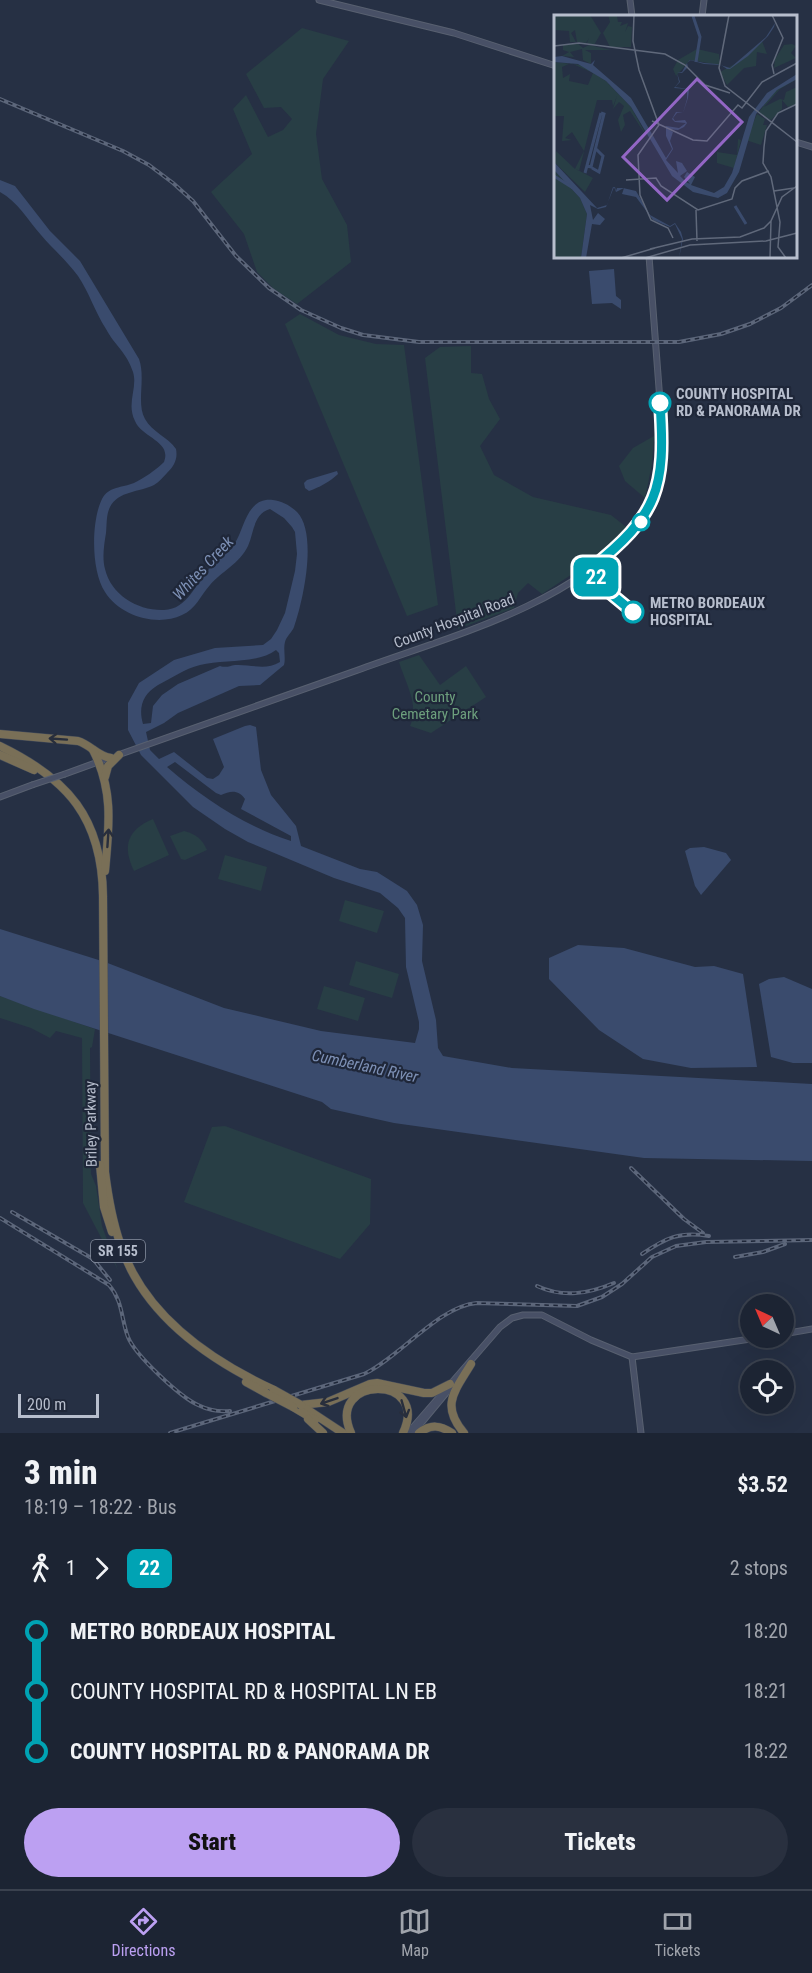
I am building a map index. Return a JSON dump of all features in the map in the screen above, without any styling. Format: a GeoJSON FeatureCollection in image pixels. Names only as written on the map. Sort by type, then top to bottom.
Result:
{"type":"FeatureCollection","features":[{"type":"Feature","properties":{"kind":"highway"},"geometry":{"type":"LineString","coordinates":[[0,734],[78,741],[101,756],[115,757]]}},
{"type":"Feature","properties":{"kind":"highway","name":"Briley Parkway"},"geometry":{"type":"LineString","coordinates":[[0,746],[27,759],[46,772],[65,789],[78,806],[95,839],[101,861],[103,896],[101,914]]}},
{"type":"Feature","properties":{"kind":"highway"},"geometry":{"type":"LineString","coordinates":[[93,750],[104,778],[110,812],[103,896]]}},
{"type":"Feature","properties":{"kind":"highway","name":"Briley Parkway"},"geometry":{"type":"LineString","coordinates":[[0,753],[34,770],[54,785],[69,802],[88,834],[94,853],[101,914],[100,1173],[104,1207],[120,1255],[140,1292],[169,1328],[203,1356],[266,1393],[343,1433]]}},
{"type":"Feature","properties":{"kind":"highway"},"geometry":{"type":"LineString","coordinates":[[104,778],[108,766],[115,757]]}},
{"type":"Feature","properties":{"kind":"highway","name":"Briley Parkway"},"geometry":{"type":"LineString","coordinates":[[101,1045],[105,1172],[109,1204],[120,1245],[132,1271],[157,1309],[189,1340],[239,1372],[274,1390],[335,1433]]}},
{"type":"Feature","properties":{"kind":"highway"},"geometry":{"type":"LineString","coordinates":[[464,1433],[454,1420],[450,1405],[455,1390],[471,1364]]}},
{"type":"Feature","properties":{"kind":"highway"},"geometry":{"type":"LineString","coordinates":[[298,1408],[328,1402],[370,1384],[384,1383],[424,1393],[450,1384]]}},
{"type":"Feature","properties":{"kind":"highway"},"geometry":{"type":"LineString","coordinates":[[351,1433],[348,1417],[351,1405],[358,1395],[377,1388],[390,1390],[401,1399],[407,1414],[403,1433]]}},
{"type":"Feature","properties":{"kind":"highway"},"geometry":{"type":"LineString","coordinates":[[298,1408],[322,1433]]}},
{"type":"Feature","properties":{"kind":"highway"},"geometry":{"type":"LineString","coordinates":[[419,1433],[433,1426],[452,1433]]}},
{"type":"Feature","properties":{"kind":"main road"},"geometry":{"type":"LineString","coordinates":[[319,0],[454,33],[554,66]]}},
{"type":"Feature","properties":{"kind":"main road"},"geometry":{"type":"LineString","coordinates":[[630,0],[632,15]]}},
{"type":"Feature","properties":{"kind":"main road"},"geometry":{"type":"LineString","coordinates":[[702,15],[704,0]]}},
{"type":"Feature","properties":{"kind":"main road"},"geometry":{"type":"LineString","coordinates":[[797,143],[812,147]]}},
{"type":"Feature","properties":{"kind":"main road","name":"County Hospital Road"},"geometry":{"type":"LineString","coordinates":[[0,797],[515,612],[590,569],[632,533],[644,516],[654,495],[662,461],[663,441],[649,258]]}},
{"type":"Feature","properties":{"kind":"main road"},"geometry":{"type":"LineString","coordinates":[[408,1433],[506,1322],[523,1315],[536,1313],[546,1316],[580,1335],[632,1357],[740,1341]]}},
{"type":"Feature","properties":{"kind":"main road"},"geometry":{"type":"LineString","coordinates":[[794,1332],[812,1329]]}},
{"type":"Feature","properties":{"kind":"main road"},"geometry":{"type":"LineString","coordinates":[[413,1433],[488,1341]]}},
{"type":"Feature","properties":{"kind":"main road"},"geometry":{"type":"LineString","coordinates":[[632,1357],[641,1433]]}},
{"type":"Feature","properties":{"kind":"green space"},"geometry":{"type":"Polygon","coordinates":[[[302,28],[349,41],[323,79],[316,134],[322,179],[347,225],[351,262],[297,304],[274,289],[257,272],[244,234],[211,192],[252,154],[233,109],[246,95],[268,137],[283,130],[292,119],[281,107],[264,108],[246,74],[302,28]]]}},
{"type":"Feature","properties":{"kind":"green space"},"geometry":{"type":"Polygon","coordinates":[[[300,314],[339,335],[376,344],[404,345],[438,605],[407,616],[285,324],[300,314]]]}},
{"type":"Feature","properties":{"kind":"green space"},"geometry":{"type":"Polygon","coordinates":[[[471,346],[471,373],[482,374],[489,399],[500,419],[480,446],[494,475],[533,497],[611,515],[630,530],[586,565],[542,594],[528,583],[518,593],[514,608],[458,629],[425,358],[440,347],[471,346]]]}},
{"type":"Feature","properties":{"kind":"green space"},"geometry":{"type":"Polygon","coordinates":[[[654,436],[652,464],[645,498],[625,481],[619,466],[633,448],[654,436]]]}},
{"type":"Feature","properties":{"kind":"green space","name":"County Cemetary Park"},"geometry":{"type":"Polygon","coordinates":[[[419,655],[440,685],[466,666],[486,697],[431,733],[410,726],[413,718],[412,702],[399,662],[419,655]]]}},
{"type":"Feature","properties":{"kind":"green space"},"geometry":{"type":"Polygon","coordinates":[[[153,819],[169,855],[134,871],[128,854],[129,840],[137,828],[153,819]]]}},
{"type":"Feature","properties":{"kind":"green space"},"geometry":{"type":"Polygon","coordinates":[[[184,831],[198,838],[207,850],[185,860],[181,859],[170,836],[184,831]]]}},
{"type":"Feature","properties":{"kind":"green space"},"geometry":{"type":"Polygon","coordinates":[[[225,855],[267,867],[261,891],[218,879],[225,855]]]}},
{"type":"Feature","properties":{"kind":"green space"},"geometry":{"type":"Polygon","coordinates":[[[345,900],[384,911],[377,933],[339,921],[345,900]]]}},
{"type":"Feature","properties":{"kind":"green space"},"geometry":{"type":"Polygon","coordinates":[[[356,961],[399,974],[392,998],[349,985],[356,961]]]}},
{"type":"Feature","properties":{"kind":"green space"},"geometry":{"type":"Polygon","coordinates":[[[324,986],[365,998],[358,1021],[317,1009],[324,986]]]}},
{"type":"Feature","properties":{"kind":"green space"},"geometry":{"type":"Polygon","coordinates":[[[0,996],[95,1029],[90,1048],[91,1174],[96,1186],[102,1226],[118,1270],[83,1203],[82,1038],[56,1031],[50,1038],[31,1028],[0,1018],[0,996]]]}},
{"type":"Feature","properties":{"kind":"green space"},"geometry":{"type":"Polygon","coordinates":[[[225,1126],[371,1179],[370,1224],[340,1259],[184,1202],[212,1127],[225,1126]]]}},
{"type":"Feature","properties":{"kind":"water","name":"Cumberland River"},"geometry":{"type":"Polygon","coordinates":[[[0,180],[15,186],[50,231],[80,261],[139,359],[142,375],[141,406],[145,419],[176,449],[176,459],[173,465],[159,481],[118,498],[109,510],[103,556],[104,565],[108,578],[119,594],[135,604],[154,610],[172,609],[179,605],[190,595],[209,569],[232,547],[252,508],[264,500],[286,504],[297,512],[307,536],[307,568],[304,585],[294,627],[285,642],[284,665],[260,685],[239,686],[178,713],[146,732],[150,750],[159,759],[174,752],[207,778],[213,779],[224,767],[213,739],[245,726],[256,727],[261,770],[271,795],[296,826],[301,846],[360,869],[377,872],[407,891],[417,905],[423,925],[422,961],[436,1020],[438,1048],[443,1056],[512,1068],[812,1084],[812,1161],[644,1158],[394,1123],[331,1109],[322,1102],[0,996],[0,929],[105,962],[224,1008],[321,1031],[415,1043],[419,1029],[406,967],[405,918],[398,908],[380,893],[334,878],[248,842],[225,829],[193,807],[141,755],[128,730],[128,703],[139,683],[174,660],[215,648],[263,645],[271,639],[285,613],[295,571],[297,554],[295,532],[284,518],[270,509],[264,511],[257,519],[245,552],[214,580],[191,609],[182,615],[162,620],[140,617],[120,607],[105,592],[100,583],[95,559],[94,533],[98,508],[108,492],[134,483],[161,465],[164,462],[164,449],[135,421],[132,408],[133,372],[124,354],[109,335],[78,276],[17,206],[0,192],[0,180]],[[276,650],[260,657],[209,663],[183,671],[158,685],[145,697],[141,712],[143,724],[151,723],[153,706],[162,695],[178,684],[220,666],[274,665],[280,662],[279,653],[276,650]],[[175,762],[167,767],[210,801],[257,828],[291,841],[291,836],[241,809],[245,799],[240,794],[216,793],[175,762]]]}},
{"type":"Feature","properties":{"kind":"water"},"geometry":{"type":"Polygon","coordinates":[[[614,269],[616,296],[621,300],[621,309],[612,303],[592,304],[589,271],[614,269]]]}},
{"type":"Feature","properties":{"kind":"water"},"geometry":{"type":"Polygon","coordinates":[[[337,471],[338,474],[328,482],[309,491],[305,488],[304,483],[307,480],[337,471]]]}},
{"type":"Feature","properties":{"kind":"water"},"geometry":{"type":"Polygon","coordinates":[[[704,847],[726,853],[731,860],[701,895],[695,886],[685,851],[690,848],[704,847]]]}},
{"type":"Feature","properties":{"kind":"water"},"geometry":{"type":"Polygon","coordinates":[[[578,945],[624,948],[695,967],[714,966],[743,974],[757,1067],[691,1068],[643,1059],[599,1030],[549,979],[549,958],[578,945]]]}},
{"type":"Feature","properties":{"kind":"water"},"geometry":{"type":"Polygon","coordinates":[[[784,977],[812,989],[812,1063],[793,1063],[771,1057],[759,984],[769,979],[784,977]]]}},
{"type":"Feature","properties":{"kind":"railway"},"geometry":{"type":"LineString","coordinates":[[0,99],[123,151],[149,165],[193,201],[236,256],[269,288],[301,310],[363,335],[419,342],[679,342],[721,334],[750,324],[781,308],[812,285]]}},
{"type":"Feature","properties":{"kind":"railway"},"geometry":{"type":"LineString","coordinates":[[631,1168],[684,1219],[703,1233]]}},
{"type":"Feature","properties":{"kind":"railway"},"geometry":{"type":"LineString","coordinates":[[12,1212],[93,1259],[110,1280]]}},
{"type":"Feature","properties":{"kind":"railway"},"geometry":{"type":"LineString","coordinates":[[0,1218],[109,1285],[119,1304],[128,1337],[148,1364],[190,1401],[202,1407],[230,1411]]}},
{"type":"Feature","properties":{"kind":"railway"},"geometry":{"type":"LineString","coordinates":[[642,1254],[673,1237],[689,1234],[709,1236]]}},
{"type":"Feature","properties":{"kind":"railway"},"geometry":{"type":"LineString","coordinates":[[170,1433],[364,1374],[392,1356],[434,1322],[463,1306],[477,1303],[577,1306],[602,1297],[622,1284],[652,1257],[676,1246],[706,1242],[812,1240]]}},
{"type":"Feature","properties":{"kind":"railway"},"geometry":{"type":"LineString","coordinates":[[735,1257],[763,1252],[785,1244]]}},
{"type":"Feature","properties":{"kind":"railway"},"geometry":{"type":"LineString","coordinates":[[537,1286],[556,1292],[576,1293],[595,1290],[614,1283]]}},
{"type":"Feature","properties":{"kind":"bus line","name":"22"},"geometry":{"type":"LineString","coordinates":[[633,612],[610,593],[590,569],[614,550],[640,524],[654,495],[662,468],[663,441],[660,403]]}},
{"type":"Feature","properties":{"kind":"place","name":"COUNTY HOSPITAL RD & PANORAMA DR"},"geometry":{"type":"Point","coordinates":[660,403]}},
{"type":"Feature","properties":{"kind":"place","name":"METRO BORDEAUX HOSPITAL"},"geometry":{"type":"Point","coordinates":[633,612]}},
{"type":"Feature","properties":{"kind":"water label","name":"Whites Creek"},"geometry":{"type":"Point","coordinates":[203,568]}}]}
